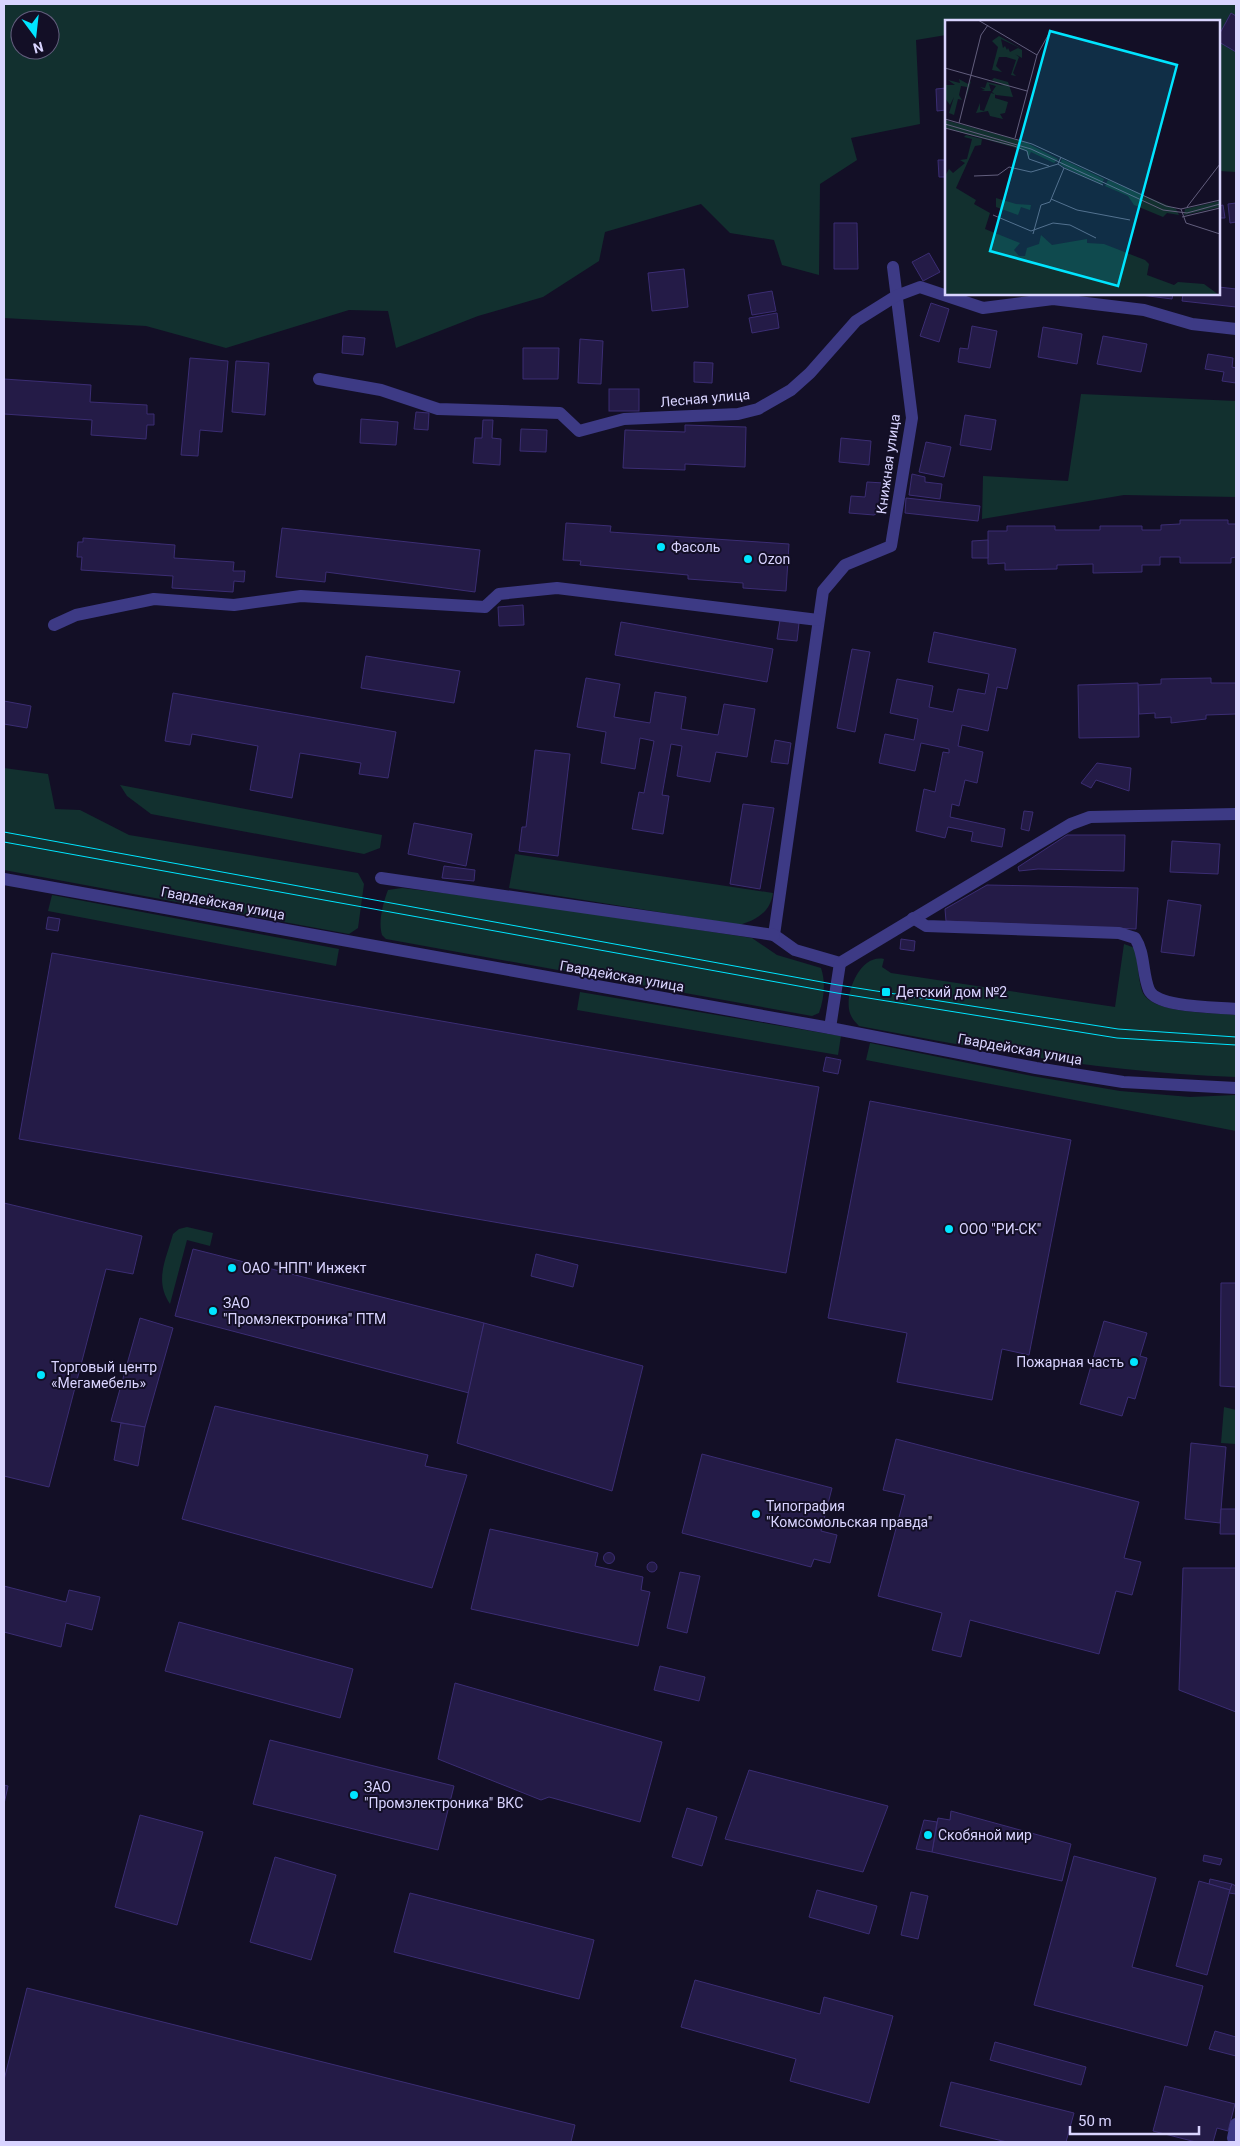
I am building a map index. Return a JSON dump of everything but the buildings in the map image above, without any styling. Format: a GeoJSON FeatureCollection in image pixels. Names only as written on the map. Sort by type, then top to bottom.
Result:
{"type":"FeatureCollection","features":[{"type":"Feature","properties":{"kind":"street","name":"Книжная улица"},"geometry":{"type":"LineString","coordinates":[[818,620],[823,591],[845,564],[891,546],[912,418],[893,267]]}},
{"type":"Feature","properties":{"kind":"street","name":"Лесная улица"},"geometry":{"type":"LineString","coordinates":[[318,379],[381,390],[438,409],[560,413],[579,431],[624,420],[738,414],[758,409],[791,390],[810,373],[856,321],[896,296],[920,287],[983,308],[1053,298],[1144,310],[1192,324],[1236,329]]}},
{"type":"Feature","properties":{"kind":"street"},"geometry":{"type":"LineString","coordinates":[[54,625],[76,615],[154,599],[234,605],[301,596],[485,607],[499,594],[557,588],[818,620],[774,936]]}},
{"type":"Feature","properties":{"kind":"street"},"geometry":{"type":"LineString","coordinates":[[381,878],[774,936],[795,950],[840,963],[1071,824],[1090,817],[1236,814]]}},
{"type":"Feature","properties":{"kind":"street","name":"Гвардейская улица"},"geometry":{"type":"LineString","coordinates":[[4,879],[830,1028],[1036,1068],[1123,1082],[1236,1088]]}},
{"type":"Feature","properties":{"kind":"street"},"geometry":{"type":"LineString","coordinates":[[914,918],[926,926],[1119,933],[1135,938],[1139,945],[1149,990],[1154,998],[1165,1002],[1236,1009]]}},
{"type":"Feature","properties":{"kind":"street"},"geometry":{"type":"LineString","coordinates":[[830,1028],[840,963]]}},
{"type":"Feature","properties":{"kind":"street"},"geometry":{"type":"LineString","coordinates":[[1233,2138],[1236,2124]]}},
{"type":"Feature","properties":{"kind":"green space"},"geometry":{"type":"Polygon","coordinates":[[[4,4],[1236,4],[1236,172],[1220,171],[1220,20],[945,20],[945,35],[916,40],[920,124],[851,138],[857,160],[820,184],[819,275],[782,265],[774,240],[730,233],[701,204],[605,232],[599,261],[543,297],[478,316],[396,348],[388,311],[349,310],[226,348],[146,326],[4,318],[4,4]]]}},
{"type":"Feature","properties":{"kind":"green space"},"geometry":{"type":"Polygon","coordinates":[[[1081,394],[1236,401],[1236,497],[1124,495],[982,519],[983,476],[1068,481],[1081,394]]]}},
{"type":"Feature","properties":{"kind":"green space"},"geometry":{"type":"Polygon","coordinates":[[[4,768],[48,774],[55,809],[80,810],[129,835],[358,873],[364,884],[358,928],[349,934],[4,870],[4,768]]]}},
{"type":"Feature","properties":{"kind":"green space"},"geometry":{"type":"Polygon","coordinates":[[[120,785],[382,835],[380,848],[364,854],[151,814],[127,796],[120,785]]]}},
{"type":"Feature","properties":{"kind":"green space"},"geometry":{"type":"Polygon","coordinates":[[[515,854],[773,893],[769,905],[762,914],[740,925],[509,888],[515,854]]]}},
{"type":"Feature","properties":{"kind":"green space"},"geometry":{"type":"Polygon","coordinates":[[[402,888],[502,900],[752,938],[777,955],[821,968],[824,985],[821,1007],[819,1013],[812,1016],[386,939],[382,935],[381,930],[384,901],[388,890],[402,888]]]}},
{"type":"Feature","properties":{"kind":"green space"},"geometry":{"type":"Polygon","coordinates":[[[52,895],[339,949],[336,966],[48,911],[52,895]]]}},
{"type":"Feature","properties":{"kind":"green space"},"geometry":{"type":"Polygon","coordinates":[[[1124,944],[1135,948],[1142,991],[1148,999],[1157,1004],[1184,1011],[1236,1015],[1236,1077],[1140,1071],[1000,1052],[859,1026],[852,1018],[850,1012],[850,992],[857,975],[868,962],[876,959],[884,959],[882,967],[891,973],[1115,1007],[1124,944]]]}},
{"type":"Feature","properties":{"kind":"green space"},"geometry":{"type":"Polygon","coordinates":[[[580,992],[841,1036],[838,1055],[577,1010],[580,992]]]}},
{"type":"Feature","properties":{"kind":"green space"},"geometry":{"type":"Polygon","coordinates":[[[870,1043],[1032,1076],[1120,1091],[1190,1097],[1236,1095],[1236,1131],[866,1060],[870,1043]]]}},
{"type":"Feature","properties":{"kind":"green space"},"geometry":{"type":"Polygon","coordinates":[[[187,1227],[213,1233],[210,1246],[187,1240],[170,1304],[163,1287],[163,1270],[173,1234],[179,1229],[187,1227]]]}},
{"type":"Feature","properties":{"kind":"green space"},"geometry":{"type":"Polygon","coordinates":[[[1224,1407],[1236,1410],[1236,1444],[1221,1443],[1224,1407]]]}},
{"type":"Feature","properties":{"kind":"tram line"},"geometry":{"type":"LineString","coordinates":[[4,832],[838,985],[1118,1029],[1236,1037]]}},
{"type":"Feature","properties":{"kind":"tram line"},"geometry":{"type":"LineString","coordinates":[[4,842],[837,993],[1117,1038],[1236,1045]]}},
{"type":"Feature","properties":{"kind":"place","name":"Фасоль"},"geometry":{"type":"Point","coordinates":[661,547]}},
{"type":"Feature","properties":{"kind":"place","name":"Ozon"},"geometry":{"type":"Point","coordinates":[748,559]}},
{"type":"Feature","properties":{"kind":"place","name":"Детский дом №2"},"geometry":{"type":"Point","coordinates":[886,992]}},
{"type":"Feature","properties":{"kind":"place","name":"ООО \"РИ-СК\""},"geometry":{"type":"Point","coordinates":[949,1229]}},
{"type":"Feature","properties":{"kind":"place","name":"ОАО \"НПП\" Инжект"},"geometry":{"type":"Point","coordinates":[232,1268]}},
{"type":"Feature","properties":{"kind":"place","name":"ЗАО \"Промэлектроника\" ПТМ"},"geometry":{"type":"Point","coordinates":[213,1311]}},
{"type":"Feature","properties":{"kind":"place","name":"Пожарная часть"},"geometry":{"type":"Point","coordinates":[1134,1362]}},
{"type":"Feature","properties":{"kind":"place","name":"Торговый центр «Мегамебель»"},"geometry":{"type":"Point","coordinates":[41,1375]}},
{"type":"Feature","properties":{"kind":"place","name":"Типография \"Комсомольская правда\""},"geometry":{"type":"Point","coordinates":[756,1514]}},
{"type":"Feature","properties":{"kind":"place","name":"ЗАО \"Промэлектроника\" ВКС"},"geometry":{"type":"Point","coordinates":[354,1795]}},
{"type":"Feature","properties":{"kind":"place","name":"Скобяной мир"},"geometry":{"type":"Point","coordinates":[928,1835]}}]}
